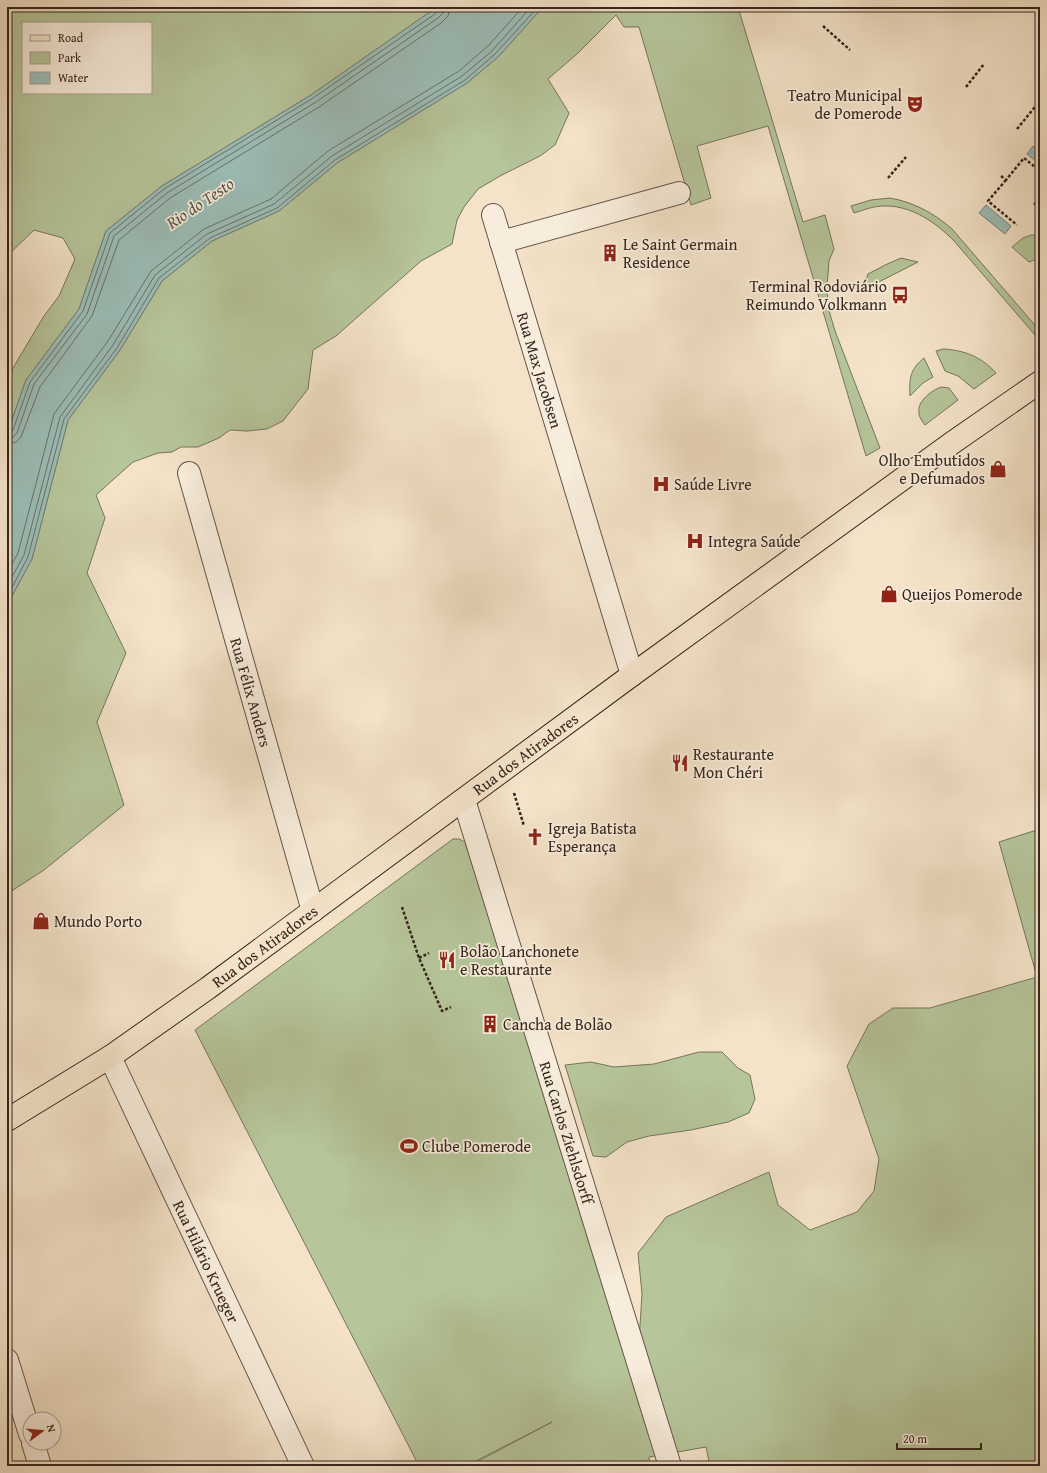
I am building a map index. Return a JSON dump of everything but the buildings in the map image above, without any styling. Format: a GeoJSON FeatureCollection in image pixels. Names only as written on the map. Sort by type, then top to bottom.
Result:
{"type":"FeatureCollection","features":[{"type":"Feature","properties":{"kind":"main road","name":"Rua dos Atiradores"},"geometry":{"type":"LineString","coordinates":[[7,1120],[110,1057],[202,992],[632,675],[952,443],[1040,382]]}},
{"type":"Feature","properties":{"kind":"street"},"geometry":{"type":"LineString","coordinates":[[501,242],[679,194]]}},
{"type":"Feature","properties":{"kind":"street","name":"Rua Max Jacobsen"},"geometry":{"type":"LineString","coordinates":[[493,215],[632,675]]}},
{"type":"Feature","properties":{"kind":"street","name":"Rua Félix Anders"},"geometry":{"type":"LineString","coordinates":[[189,473],[313,911]]}},
{"type":"Feature","properties":{"kind":"street","name":"Rua Carlos Ziehlsdorff"},"geometry":{"type":"LineString","coordinates":[[464,800],[670,1466]]}},
{"type":"Feature","properties":{"kind":"street","name":"Rua Hilário Krueger"},"geometry":{"type":"LineString","coordinates":[[110,1057],[303,1466]]}},
{"type":"Feature","properties":{"kind":"street"},"geometry":{"type":"LineString","coordinates":[[7,1360],[23,1411]]}},
{"type":"Feature","properties":{"kind":"street"},"geometry":{"type":"LineString","coordinates":[[35,1451],[40,1466]]}},
{"type":"Feature","properties":{"kind":"path"},"geometry":{"type":"LineString","coordinates":[[823,26],[850,50]]}},
{"type":"Feature","properties":{"kind":"path"},"geometry":{"type":"LineString","coordinates":[[966,87],[984,64]]}},
{"type":"Feature","properties":{"kind":"path"},"geometry":{"type":"LineString","coordinates":[[1017,129],[1035,107]]}},
{"type":"Feature","properties":{"kind":"path"},"geometry":{"type":"LineString","coordinates":[[888,178],[906,157]]}},
{"type":"Feature","properties":{"kind":"path"},"geometry":{"type":"LineString","coordinates":[[1017,225],[988,201],[1024,158],[1040,171]]}},
{"type":"Feature","properties":{"kind":"path"},"geometry":{"type":"LineString","coordinates":[[1001,176],[1006,180]]}},
{"type":"Feature","properties":{"kind":"path"},"geometry":{"type":"LineString","coordinates":[[1034,203],[1039,207]]}},
{"type":"Feature","properties":{"kind":"path"},"geometry":{"type":"LineString","coordinates":[[507,768],[524,826]]}},
{"type":"Feature","properties":{"kind":"path"},"geometry":{"type":"LineString","coordinates":[[402,907],[419,958],[442,1011],[452,1007]]}},
{"type":"Feature","properties":{"kind":"path"},"geometry":{"type":"LineString","coordinates":[[419,958],[429,953]]}},
{"type":"Feature","properties":{"kind":"green space"},"geometry":{"type":"Polygon","coordinates":[[[7,7],[437,7],[311,95],[162,186],[106,231],[79,309],[26,380],[7,434],[7,378],[44,316],[59,296],[75,259],[63,238],[34,230],[7,256],[7,7]]]}},
{"type":"Feature","properties":{"kind":"green space"},"geometry":{"type":"Polygon","coordinates":[[[543,7],[738,7],[803,222],[825,215],[834,249],[829,261],[827,287],[828,307],[835,331],[880,448],[866,456],[768,126],[697,146],[711,198],[691,205],[639,27],[624,27],[616,15],[577,54],[548,79],[569,113],[555,145],[540,156],[478,189],[464,207],[457,220],[452,244],[421,261],[336,336],[313,350],[308,389],[283,421],[267,429],[247,431],[230,430],[219,438],[198,447],[181,447],[172,452],[158,453],[133,462],[96,495],[105,518],[87,573],[126,653],[97,722],[124,805],[44,870],[7,894],[7,605],[32,559],[68,420],[120,350],[162,281],[212,241],[279,211],[337,163],[467,83],[498,57],[543,7]]]}},
{"type":"Feature","properties":{"kind":"green space"},"geometry":{"type":"Polygon","coordinates":[[[890,198],[907,202],[923,209],[952,229],[1040,331],[1035,335],[955,242],[940,228],[923,216],[894,206],[869,208],[854,213],[851,206],[871,200],[890,198]]]}},
{"type":"Feature","properties":{"kind":"green space"},"geometry":{"type":"Polygon","coordinates":[[[1031,235],[1040,235],[1040,258],[1029,262],[1012,247],[1023,238],[1031,235]]]}},
{"type":"Feature","properties":{"kind":"green space"},"geometry":{"type":"Polygon","coordinates":[[[901,258],[918,262],[863,290],[868,274],[901,258]]]}},
{"type":"Feature","properties":{"kind":"green space"},"geometry":{"type":"Polygon","coordinates":[[[943,349],[972,355],[991,367],[996,373],[974,389],[958,376],[945,371],[936,351],[943,349]]]}},
{"type":"Feature","properties":{"kind":"green space"},"geometry":{"type":"Polygon","coordinates":[[[924,358],[933,377],[923,383],[910,396],[911,375],[919,362],[924,358]]]}},
{"type":"Feature","properties":{"kind":"green space"},"geometry":{"type":"Polygon","coordinates":[[[941,387],[949,388],[958,400],[925,425],[919,414],[920,404],[929,394],[941,387]]]}},
{"type":"Feature","properties":{"kind":"green space"},"geometry":{"type":"Polygon","coordinates":[[[1040,829],[1040,1466],[710,1466],[706,1447],[649,1457],[650,1466],[469,1466],[552,1422],[466,1466],[419,1466],[195,1030],[453,839],[459,839],[465,842],[637,1372],[642,1294],[638,1253],[666,1217],[769,1172],[778,1205],[810,1230],[857,1212],[874,1191],[879,1159],[847,1066],[869,1024],[893,1008],[930,1008],[1037,977],[999,842],[1040,829]]]}},
{"type":"Feature","properties":{"kind":"green space"},"geometry":{"type":"Polygon","coordinates":[[[699,1052],[722,1052],[738,1068],[750,1075],[755,1099],[749,1113],[728,1122],[691,1130],[649,1136],[627,1142],[606,1157],[593,1156],[565,1065],[591,1062],[614,1067],[654,1064],[699,1052]]]}},
{"type":"Feature","properties":{"kind":"water","name":"Rio do Testo"},"geometry":{"type":"Polygon","coordinates":[[[437,7],[543,7],[498,57],[467,83],[337,163],[279,211],[212,241],[162,281],[120,350],[68,420],[32,559],[7,605],[7,434],[26,380],[79,309],[106,231],[162,186],[311,95],[437,7]]]}},
{"type":"Feature","properties":{"kind":"water"},"geometry":{"type":"Polygon","coordinates":[[[1033,146],[1040,152],[1040,164],[1027,154],[1033,146]]]}},
{"type":"Feature","properties":{"kind":"water"},"geometry":{"type":"Polygon","coordinates":[[[986,205],[1011,226],[1005,234],[979,213],[986,205]]]}},
{"type":"Feature","properties":{"kind":"place","name":"Teatro Municipal de Pomerode"},"geometry":{"type":"Point","coordinates":[915,104]}},
{"type":"Feature","properties":{"kind":"place","name":"Le Saint Germain Residence"},"geometry":{"type":"Point","coordinates":[610,253]}},
{"type":"Feature","properties":{"kind":"place","name":"Terminal Rodoviário Reimundo Volkmann"},"geometry":{"type":"Point","coordinates":[900,295]}},
{"type":"Feature","properties":{"kind":"place","name":"Olho Embutidos e Defumados"},"geometry":{"type":"Point","coordinates":[998,469]}},
{"type":"Feature","properties":{"kind":"place","name":"Saúde Livre"},"geometry":{"type":"Point","coordinates":[661,484]}},
{"type":"Feature","properties":{"kind":"place","name":"Integra Saúde"},"geometry":{"type":"Point","coordinates":[695,541]}},
{"type":"Feature","properties":{"kind":"place","name":"Queijos Pomerode"},"geometry":{"type":"Point","coordinates":[889,594]}},
{"type":"Feature","properties":{"kind":"place","name":"Restaurante Mon Chéri"},"geometry":{"type":"Point","coordinates":[680,763]}},
{"type":"Feature","properties":{"kind":"place","name":"Igreja Batista Esperança"},"geometry":{"type":"Point","coordinates":[535,837]}},
{"type":"Feature","properties":{"kind":"place","name":"Mundo Porto"},"geometry":{"type":"Point","coordinates":[41,921]}},
{"type":"Feature","properties":{"kind":"place","name":"Bolão Lanchonete e Restaurante"},"geometry":{"type":"Point","coordinates":[447,960]}},
{"type":"Feature","properties":{"kind":"place","name":"Cancha de Bolão"},"geometry":{"type":"Point","coordinates":[490,1024]}},
{"type":"Feature","properties":{"kind":"place","name":"Clube Pomerode"},"geometry":{"type":"Point","coordinates":[409,1146]}}]}
